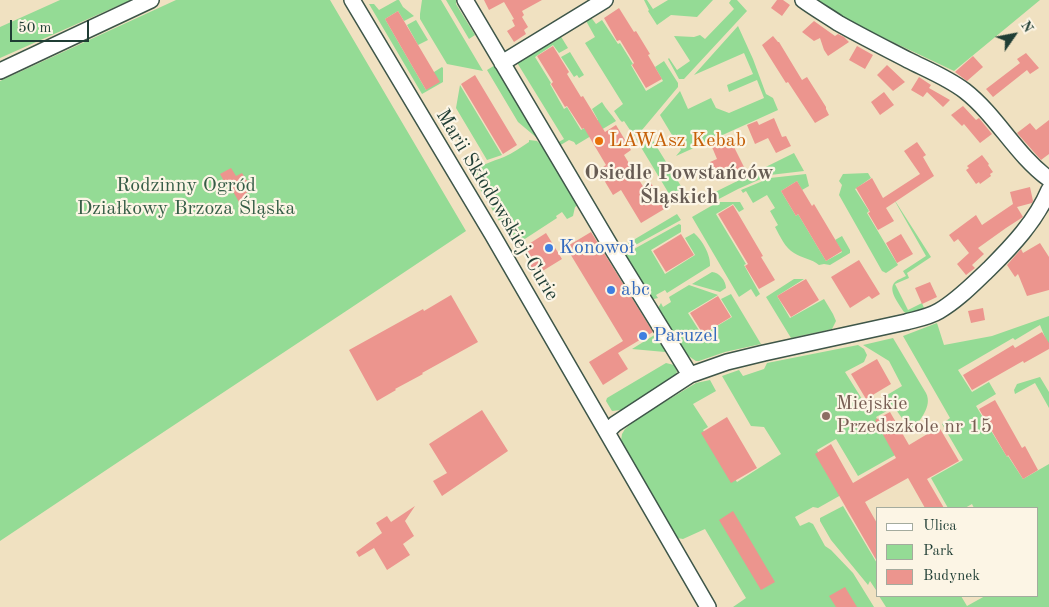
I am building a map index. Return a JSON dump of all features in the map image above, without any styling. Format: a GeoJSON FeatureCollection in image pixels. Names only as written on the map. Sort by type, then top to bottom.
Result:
{"type":"FeatureCollection","features":[{"type":"Feature","properties":{"kind":"street"},"geometry":{"type":"LineString","coordinates":[[0,71],[151,0]]}},
{"type":"Feature","properties":{"kind":"street","name":"Marii Skłodowskiej-Curie"},"geometry":{"type":"LineString","coordinates":[[352,0],[492,234],[708,607]]}},
{"type":"Feature","properties":{"kind":"street"},"geometry":{"type":"LineString","coordinates":[[465,0],[613,250],[690,375]]}},
{"type":"Feature","properties":{"kind":"street"},"geometry":{"type":"LineString","coordinates":[[502,63],[606,0]]}},
{"type":"Feature","properties":{"kind":"street"},"geometry":{"type":"LineString","coordinates":[[803,0],[839,23],[945,78],[962,89],[988,112],[1033,167],[1049,179]]}},
{"type":"Feature","properties":{"kind":"street"},"geometry":{"type":"LineString","coordinates":[[607,432],[615,424],[690,375],[727,362],[923,318],[938,311],[965,292],[1011,247],[1042,206],[1049,190]]}},
{"type":"Feature","properties":{"kind":"green space"},"geometry":{"type":"Polygon","coordinates":[[[60,0],[131,0],[0,58],[0,27],[60,0]]]}},
{"type":"Feature","properties":{"kind":"green space","name":"Rodzinny Ogród Działkowy Brzoza Śląska"},"geometry":{"type":"Polygon","coordinates":[[[176,0],[330,0],[466,231],[0,541],[0,81],[176,0]]]}},
{"type":"Feature","properties":{"kind":"green space"},"geometry":{"type":"Polygon","coordinates":[[[397,0],[414,16],[404,21],[398,11],[385,19],[426,90],[434,72],[443,68],[443,82],[422,94],[369,4],[374,4],[379,10],[397,0]]]}},
{"type":"Feature","properties":{"kind":"green space"},"geometry":{"type":"Polygon","coordinates":[[[422,0],[441,0],[483,71],[447,64],[420,19],[422,0]]]}},
{"type":"Feature","properties":{"kind":"green space"},"geometry":{"type":"Polygon","coordinates":[[[446,0],[456,0],[456,4],[475,35],[469,39],[446,0]]]}},
{"type":"Feature","properties":{"kind":"green space"},"geometry":{"type":"Polygon","coordinates":[[[644,0],[647,0],[653,9],[668,0],[713,0],[697,17],[671,15],[657,25],[648,11],[644,0]]]}},
{"type":"Feature","properties":{"kind":"green space"},"geometry":{"type":"Polygon","coordinates":[[[731,0],[737,0],[747,11],[684,79],[679,79],[668,59],[677,70],[690,61],[674,36],[694,37],[700,35],[705,39],[734,9],[729,3],[731,0]]]}},
{"type":"Feature","properties":{"kind":"green space"},"geometry":{"type":"Polygon","coordinates":[[[818,0],[1040,0],[954,71],[844,19],[818,0]]]}},
{"type":"Feature","properties":{"kind":"green space"},"geometry":{"type":"Polygon","coordinates":[[[590,16],[596,24],[602,20],[618,44],[620,43],[646,91],[663,81],[655,67],[664,61],[678,83],[678,87],[642,130],[634,136],[624,121],[620,120],[614,111],[623,104],[585,43],[595,37],[585,19],[590,16]]]}},
{"type":"Feature","properties":{"kind":"green space"},"geometry":{"type":"Polygon","coordinates":[[[416,20],[428,40],[418,45],[407,25],[416,20]]]}},
{"type":"Feature","properties":{"kind":"green space"},"geometry":{"type":"Polygon","coordinates":[[[738,26],[766,94],[773,98],[778,110],[676,156],[681,150],[660,115],[680,91],[688,109],[711,98],[716,108],[729,113],[764,98],[757,80],[729,92],[727,85],[753,74],[744,53],[694,75],[738,26]]]}},
{"type":"Feature","properties":{"kind":"green space"},"geometry":{"type":"Polygon","coordinates":[[[560,35],[568,48],[559,53],[553,45],[535,57],[564,109],[567,107],[581,130],[598,120],[592,109],[602,102],[616,121],[576,145],[569,140],[559,146],[557,143],[564,139],[516,61],[560,35]]]}},
{"type":"Feature","properties":{"kind":"green space"},"geometry":{"type":"Polygon","coordinates":[[[570,52],[584,75],[579,78],[577,75],[574,77],[561,57],[570,52]]]}},
{"type":"Feature","properties":{"kind":"green space"},"geometry":{"type":"Polygon","coordinates":[[[497,64],[541,137],[537,138],[518,122],[487,70],[497,64]]]}},
{"type":"Feature","properties":{"kind":"green space"},"geometry":{"type":"Polygon","coordinates":[[[460,85],[502,155],[487,160],[456,108],[460,85]]]}},
{"type":"Feature","properties":{"kind":"green space"},"geometry":{"type":"Polygon","coordinates":[[[647,131],[684,191],[677,203],[674,202],[636,139],[647,131]]]}},
{"type":"Feature","properties":{"kind":"green space"},"geometry":{"type":"Polygon","coordinates":[[[529,140],[537,141],[544,145],[580,204],[575,207],[573,216],[567,219],[562,212],[556,216],[557,218],[514,246],[471,174],[482,166],[514,152],[529,142],[529,140]]]}},
{"type":"Feature","properties":{"kind":"green space"},"geometry":{"type":"Polygon","coordinates":[[[794,153],[804,171],[770,175],[717,200],[699,200],[794,153]]]}},
{"type":"Feature","properties":{"kind":"green space"},"geometry":{"type":"Polygon","coordinates":[[[868,173],[871,178],[855,189],[898,265],[886,273],[882,271],[839,195],[842,185],[839,181],[843,174],[868,173]]]}},
{"type":"Feature","properties":{"kind":"green space"},"geometry":{"type":"Polygon","coordinates":[[[806,174],[809,186],[802,190],[797,181],[781,191],[796,216],[798,214],[826,261],[842,252],[835,240],[842,236],[850,253],[830,265],[819,265],[791,251],[783,242],[775,227],[778,225],[770,211],[775,208],[767,195],[753,203],[746,191],[743,193],[741,190],[770,178],[806,174]]]}},
{"type":"Feature","properties":{"kind":"green space"},"geometry":{"type":"Polygon","coordinates":[[[892,196],[931,257],[907,273],[909,278],[895,284],[908,310],[922,303],[924,308],[912,313],[904,312],[892,289],[896,281],[906,276],[903,271],[926,256],[892,196]]]}},
{"type":"Feature","properties":{"kind":"green space"},"geometry":{"type":"Polygon","coordinates":[[[718,202],[740,202],[744,209],[739,212],[733,204],[716,214],[746,264],[744,265],[760,294],[756,297],[751,289],[739,297],[692,217],[718,202]]]}},
{"type":"Feature","properties":{"kind":"green space"},"geometry":{"type":"Polygon","coordinates":[[[677,214],[681,220],[630,248],[625,245],[677,214]]]}},
{"type":"Feature","properties":{"kind":"green space"},"geometry":{"type":"Polygon","coordinates":[[[679,224],[681,225],[681,232],[651,250],[665,274],[695,255],[685,238],[694,233],[705,248],[710,266],[667,293],[665,290],[656,295],[658,298],[654,299],[625,254],[679,224]]]}},
{"type":"Feature","properties":{"kind":"green space"},"geometry":{"type":"Polygon","coordinates":[[[712,272],[720,275],[725,283],[726,288],[720,292],[692,284],[712,272]]]}},
{"type":"Feature","properties":{"kind":"green space"},"geometry":{"type":"Polygon","coordinates":[[[794,279],[804,279],[777,296],[790,318],[824,299],[836,321],[832,329],[791,338],[766,297],[794,279]]]}},
{"type":"Feature","properties":{"kind":"green space"},"geometry":{"type":"Polygon","coordinates":[[[689,285],[718,295],[688,313],[702,335],[732,317],[721,299],[731,294],[761,344],[725,352],[699,361],[687,355],[658,308],[661,303],[663,307],[671,302],[669,297],[689,285]]]}},
{"type":"Feature","properties":{"kind":"green space"},"geometry":{"type":"Polygon","coordinates":[[[1049,316],[1049,347],[1040,325],[1015,340],[1013,338],[958,370],[972,392],[989,382],[996,394],[976,406],[1007,457],[1023,479],[1049,464],[1049,607],[886,607],[880,597],[962,597],[967,606],[983,597],[1039,597],[1039,507],[974,507],[972,504],[967,507],[947,507],[931,478],[963,460],[942,424],[950,418],[903,336],[937,323],[944,345],[992,336],[1049,316]]]}},
{"type":"Feature","properties":{"kind":"green space"},"geometry":{"type":"Polygon","coordinates":[[[656,334],[665,352],[632,349],[656,334]]]}},
{"type":"Feature","properties":{"kind":"green space"},"geometry":{"type":"Polygon","coordinates":[[[893,338],[926,393],[928,403],[924,413],[912,432],[894,407],[876,417],[897,454],[858,476],[836,439],[817,450],[841,495],[818,508],[813,507],[795,517],[800,526],[809,522],[813,524],[825,546],[853,573],[874,607],[733,607],[746,598],[705,529],[683,539],[677,538],[621,441],[622,434],[638,418],[696,383],[710,380],[716,391],[693,404],[708,427],[703,430],[737,482],[781,454],[764,427],[751,426],[722,376],[739,370],[743,376],[764,369],[767,363],[858,345],[864,349],[867,355],[864,362],[845,372],[867,407],[902,386],[889,361],[863,345],[893,338]]]}},
{"type":"Feature","properties":{"kind":"green space"},"geometry":{"type":"Polygon","coordinates":[[[666,363],[674,365],[677,371],[676,375],[621,410],[612,411],[606,401],[607,398],[666,363]]]}},
{"type":"Feature","properties":{"kind":"green space"},"geometry":{"type":"Polygon","coordinates":[[[1040,377],[1049,392],[1049,408],[1035,383],[1015,394],[1014,390],[1017,384],[1040,377]]]}},
{"type":"Feature","properties":{"kind":"green space"},"geometry":{"type":"Polygon","coordinates":[[[843,506],[876,562],[876,590],[870,581],[868,585],[831,540],[820,518],[843,506]]]}},
{"type":"Feature","properties":{"kind":"building"},"geometry":{"type":"Polygon","coordinates":[[[484,0],[542,0],[522,11],[524,15],[522,17],[528,27],[524,30],[526,34],[514,42],[507,31],[515,26],[512,20],[514,19],[504,2],[489,10],[484,0]]]}},
{"type":"Feature","properties":{"kind":"building"},"geometry":{"type":"Polygon","coordinates":[[[777,0],[783,0],[790,5],[782,16],[771,8],[777,0]]]}},
{"type":"Feature","properties":{"kind":"building"},"geometry":{"type":"Polygon","coordinates":[[[619,8],[650,54],[648,55],[662,79],[646,88],[632,65],[634,63],[620,40],[617,41],[604,18],[619,8]]]}},
{"type":"Feature","properties":{"kind":"building"},"geometry":{"type":"Polygon","coordinates":[[[398,11],[440,82],[426,90],[385,19],[398,11]]]}},
{"type":"Feature","properties":{"kind":"building"},"geometry":{"type":"Polygon","coordinates":[[[814,21],[835,36],[838,34],[849,42],[828,56],[820,38],[814,41],[802,32],[814,21]]]}},
{"type":"Feature","properties":{"kind":"building"},"geometry":{"type":"Polygon","coordinates":[[[773,36],[779,42],[802,80],[807,77],[829,115],[815,123],[788,82],[786,83],[762,45],[773,36]]]}},
{"type":"Feature","properties":{"kind":"building"},"geometry":{"type":"Polygon","coordinates":[[[553,46],[569,72],[567,74],[605,132],[616,125],[631,150],[624,155],[644,188],[651,183],[666,208],[641,223],[621,190],[613,195],[598,170],[606,165],[584,128],[582,129],[567,106],[565,107],[551,84],[553,82],[537,56],[553,46]]]}},
{"type":"Feature","properties":{"kind":"building"},"geometry":{"type":"Polygon","coordinates":[[[857,46],[873,55],[865,69],[849,60],[857,46]]]}},
{"type":"Feature","properties":{"kind":"building"},"geometry":{"type":"Polygon","coordinates":[[[1026,53],[1039,68],[1030,74],[1027,70],[993,97],[986,89],[1020,63],[1017,59],[1026,53]]]}},
{"type":"Feature","properties":{"kind":"building"},"geometry":{"type":"Polygon","coordinates":[[[973,56],[983,67],[967,81],[955,72],[973,56]]]}},
{"type":"Feature","properties":{"kind":"building"},"geometry":{"type":"Polygon","coordinates":[[[887,65],[905,82],[893,91],[877,75],[887,65]]]}},
{"type":"Feature","properties":{"kind":"building"},"geometry":{"type":"Polygon","coordinates":[[[475,75],[517,145],[503,154],[461,84],[475,75]]]}},
{"type":"Feature","properties":{"kind":"building"},"geometry":{"type":"Polygon","coordinates":[[[919,77],[931,85],[929,88],[950,100],[943,107],[927,92],[923,97],[911,90],[919,77]]]}},
{"type":"Feature","properties":{"kind":"building"},"geometry":{"type":"Polygon","coordinates":[[[884,92],[894,105],[880,115],[871,102],[884,92]]]}},
{"type":"Feature","properties":{"kind":"building"},"geometry":{"type":"Polygon","coordinates":[[[963,106],[976,120],[979,118],[992,134],[980,143],[964,124],[962,126],[951,115],[963,106]]]}},
{"type":"Feature","properties":{"kind":"building"},"geometry":{"type":"Polygon","coordinates":[[[774,118],[782,137],[786,136],[791,146],[776,153],[768,138],[755,144],[747,125],[757,121],[759,125],[774,118]]]}},
{"type":"Feature","properties":{"kind":"building"},"geometry":{"type":"Polygon","coordinates":[[[1049,120],[1049,154],[1041,160],[1017,133],[1030,123],[1036,130],[1049,120]]]}},
{"type":"Feature","properties":{"kind":"building"},"geometry":{"type":"Polygon","coordinates":[[[724,141],[726,146],[732,143],[744,167],[719,179],[710,162],[717,159],[712,147],[724,141]]]}},
{"type":"Feature","properties":{"kind":"building"},"geometry":{"type":"Polygon","coordinates":[[[917,142],[926,155],[923,157],[934,176],[886,208],[894,221],[878,230],[856,188],[872,178],[883,198],[920,174],[904,151],[917,142]]]}},
{"type":"Feature","properties":{"kind":"building"},"geometry":{"type":"Polygon","coordinates":[[[982,155],[993,172],[990,174],[991,176],[980,184],[979,182],[976,184],[966,170],[969,168],[967,166],[982,155]]]}},
{"type":"Feature","properties":{"kind":"building"},"geometry":{"type":"Polygon","coordinates":[[[231,168],[236,176],[242,173],[248,182],[251,181],[255,187],[245,194],[247,197],[239,202],[227,181],[225,183],[220,174],[231,168]]]}},
{"type":"Feature","properties":{"kind":"building"},"geometry":{"type":"Polygon","coordinates":[[[797,181],[812,206],[814,204],[842,251],[826,261],[798,214],[796,216],[781,191],[797,181]]]}},
{"type":"Feature","properties":{"kind":"building"},"geometry":{"type":"Polygon","coordinates":[[[1030,187],[1032,203],[1017,207],[1023,217],[978,248],[984,254],[972,265],[975,268],[966,275],[957,264],[969,253],[958,239],[954,242],[949,235],[976,215],[982,225],[1013,204],[1010,192],[1030,187]]]}},
{"type":"Feature","properties":{"kind":"building"},"geometry":{"type":"Polygon","coordinates":[[[733,205],[775,280],[759,289],[745,266],[748,264],[718,214],[733,205]]]}},
{"type":"Feature","properties":{"kind":"building"},"geometry":{"type":"Polygon","coordinates":[[[591,232],[653,332],[618,353],[628,369],[603,385],[589,362],[623,341],[566,247],[591,232]]]}},
{"type":"Feature","properties":{"kind":"building"},"geometry":{"type":"Polygon","coordinates":[[[546,233],[562,259],[536,275],[521,249],[546,233]]]}},
{"type":"Feature","properties":{"kind":"building"},"geometry":{"type":"Polygon","coordinates":[[[681,234],[694,255],[666,272],[653,251],[681,234]]]}},
{"type":"Feature","properties":{"kind":"building"},"geometry":{"type":"Polygon","coordinates":[[[901,234],[913,254],[897,263],[886,243],[901,234]]]}},
{"type":"Feature","properties":{"kind":"building"},"geometry":{"type":"Polygon","coordinates":[[[1040,243],[1049,257],[1049,290],[1027,296],[1018,274],[1015,277],[1007,265],[1021,249],[1023,253],[1040,243]]]}},
{"type":"Feature","properties":{"kind":"building"},"geometry":{"type":"Polygon","coordinates":[[[859,260],[880,294],[872,299],[869,296],[850,308],[831,277],[859,260]]]}},
{"type":"Feature","properties":{"kind":"building"},"geometry":{"type":"Polygon","coordinates":[[[806,279],[819,300],[791,317],[777,296],[806,279]]]}},
{"type":"Feature","properties":{"kind":"building"},"geometry":{"type":"Polygon","coordinates":[[[930,282],[937,297],[922,304],[915,288],[930,282]]]}},
{"type":"Feature","properties":{"kind":"building"},"geometry":{"type":"Polygon","coordinates":[[[451,295],[478,342],[377,401],[349,350],[451,295]]]}},
{"type":"Feature","properties":{"kind":"building"},"geometry":{"type":"Polygon","coordinates":[[[718,296],[731,317],[703,334],[690,313],[718,296]]]}},
{"type":"Feature","properties":{"kind":"building"},"geometry":{"type":"Polygon","coordinates":[[[983,308],[985,320],[971,323],[968,311],[983,308]]]}},
{"type":"Feature","properties":{"kind":"building"},"geometry":{"type":"Polygon","coordinates":[[[1042,332],[1049,343],[1049,349],[1024,363],[1023,361],[972,390],[963,375],[1013,345],[1015,348],[1042,332]]]}},
{"type":"Feature","properties":{"kind":"building"},"geometry":{"type":"Polygon","coordinates":[[[877,359],[891,384],[866,399],[851,374],[877,359]]]}},
{"type":"Feature","properties":{"kind":"building"},"geometry":{"type":"Polygon","coordinates":[[[995,400],[1022,448],[1025,446],[1038,470],[1023,479],[1008,455],[1007,457],[979,409],[995,400]]]}},
{"type":"Feature","properties":{"kind":"building"},"geometry":{"type":"Polygon","coordinates":[[[482,410],[508,451],[442,496],[433,481],[447,473],[429,444],[482,410]]]}},
{"type":"Feature","properties":{"kind":"building"},"geometry":{"type":"Polygon","coordinates":[[[890,412],[909,445],[939,427],[959,461],[927,479],[943,507],[924,507],[908,478],[865,502],[876,521],[876,560],[815,454],[831,444],[853,483],[896,458],[875,420],[890,412]]]}},
{"type":"Feature","properties":{"kind":"building"},"geometry":{"type":"Polygon","coordinates":[[[727,417],[757,468],[731,483],[701,433],[727,417]]]}},
{"type":"Feature","properties":{"kind":"building"},"geometry":{"type":"Polygon","coordinates":[[[415,506],[405,521],[414,536],[403,544],[410,555],[387,570],[374,548],[359,557],[356,552],[382,533],[376,523],[387,516],[391,522],[415,506]]]}},
{"type":"Feature","properties":{"kind":"building"},"geometry":{"type":"Polygon","coordinates":[[[733,511],[775,582],[761,590],[719,520],[733,511]]]}},
{"type":"Feature","properties":{"kind":"building"},"geometry":{"type":"Polygon","coordinates":[[[845,587],[857,607],[836,607],[829,596],[845,587]]]}},
{"type":"Feature","properties":{"kind":"place","name":"LAWAsz Kebab"},"geometry":{"type":"Point","coordinates":[599,141]}},
{"type":"Feature","properties":{"kind":"place","name":"Konowoł"},"geometry":{"type":"Point","coordinates":[549,248]}},
{"type":"Feature","properties":{"kind":"place","name":"abc"},"geometry":{"type":"Point","coordinates":[611,290]}},
{"type":"Feature","properties":{"kind":"place","name":"Paruzel"},"geometry":{"type":"Point","coordinates":[643,336]}},
{"type":"Feature","properties":{"kind":"place","name":"Miejskie Przedszkole nr 15"},"geometry":{"type":"Point","coordinates":[826,416]}},
{"type":"Feature","properties":{"kind":"district","name":"Osiedle Powstańców Śląskich"},"geometry":{"type":"Point","coordinates":[679,185]}}]}
